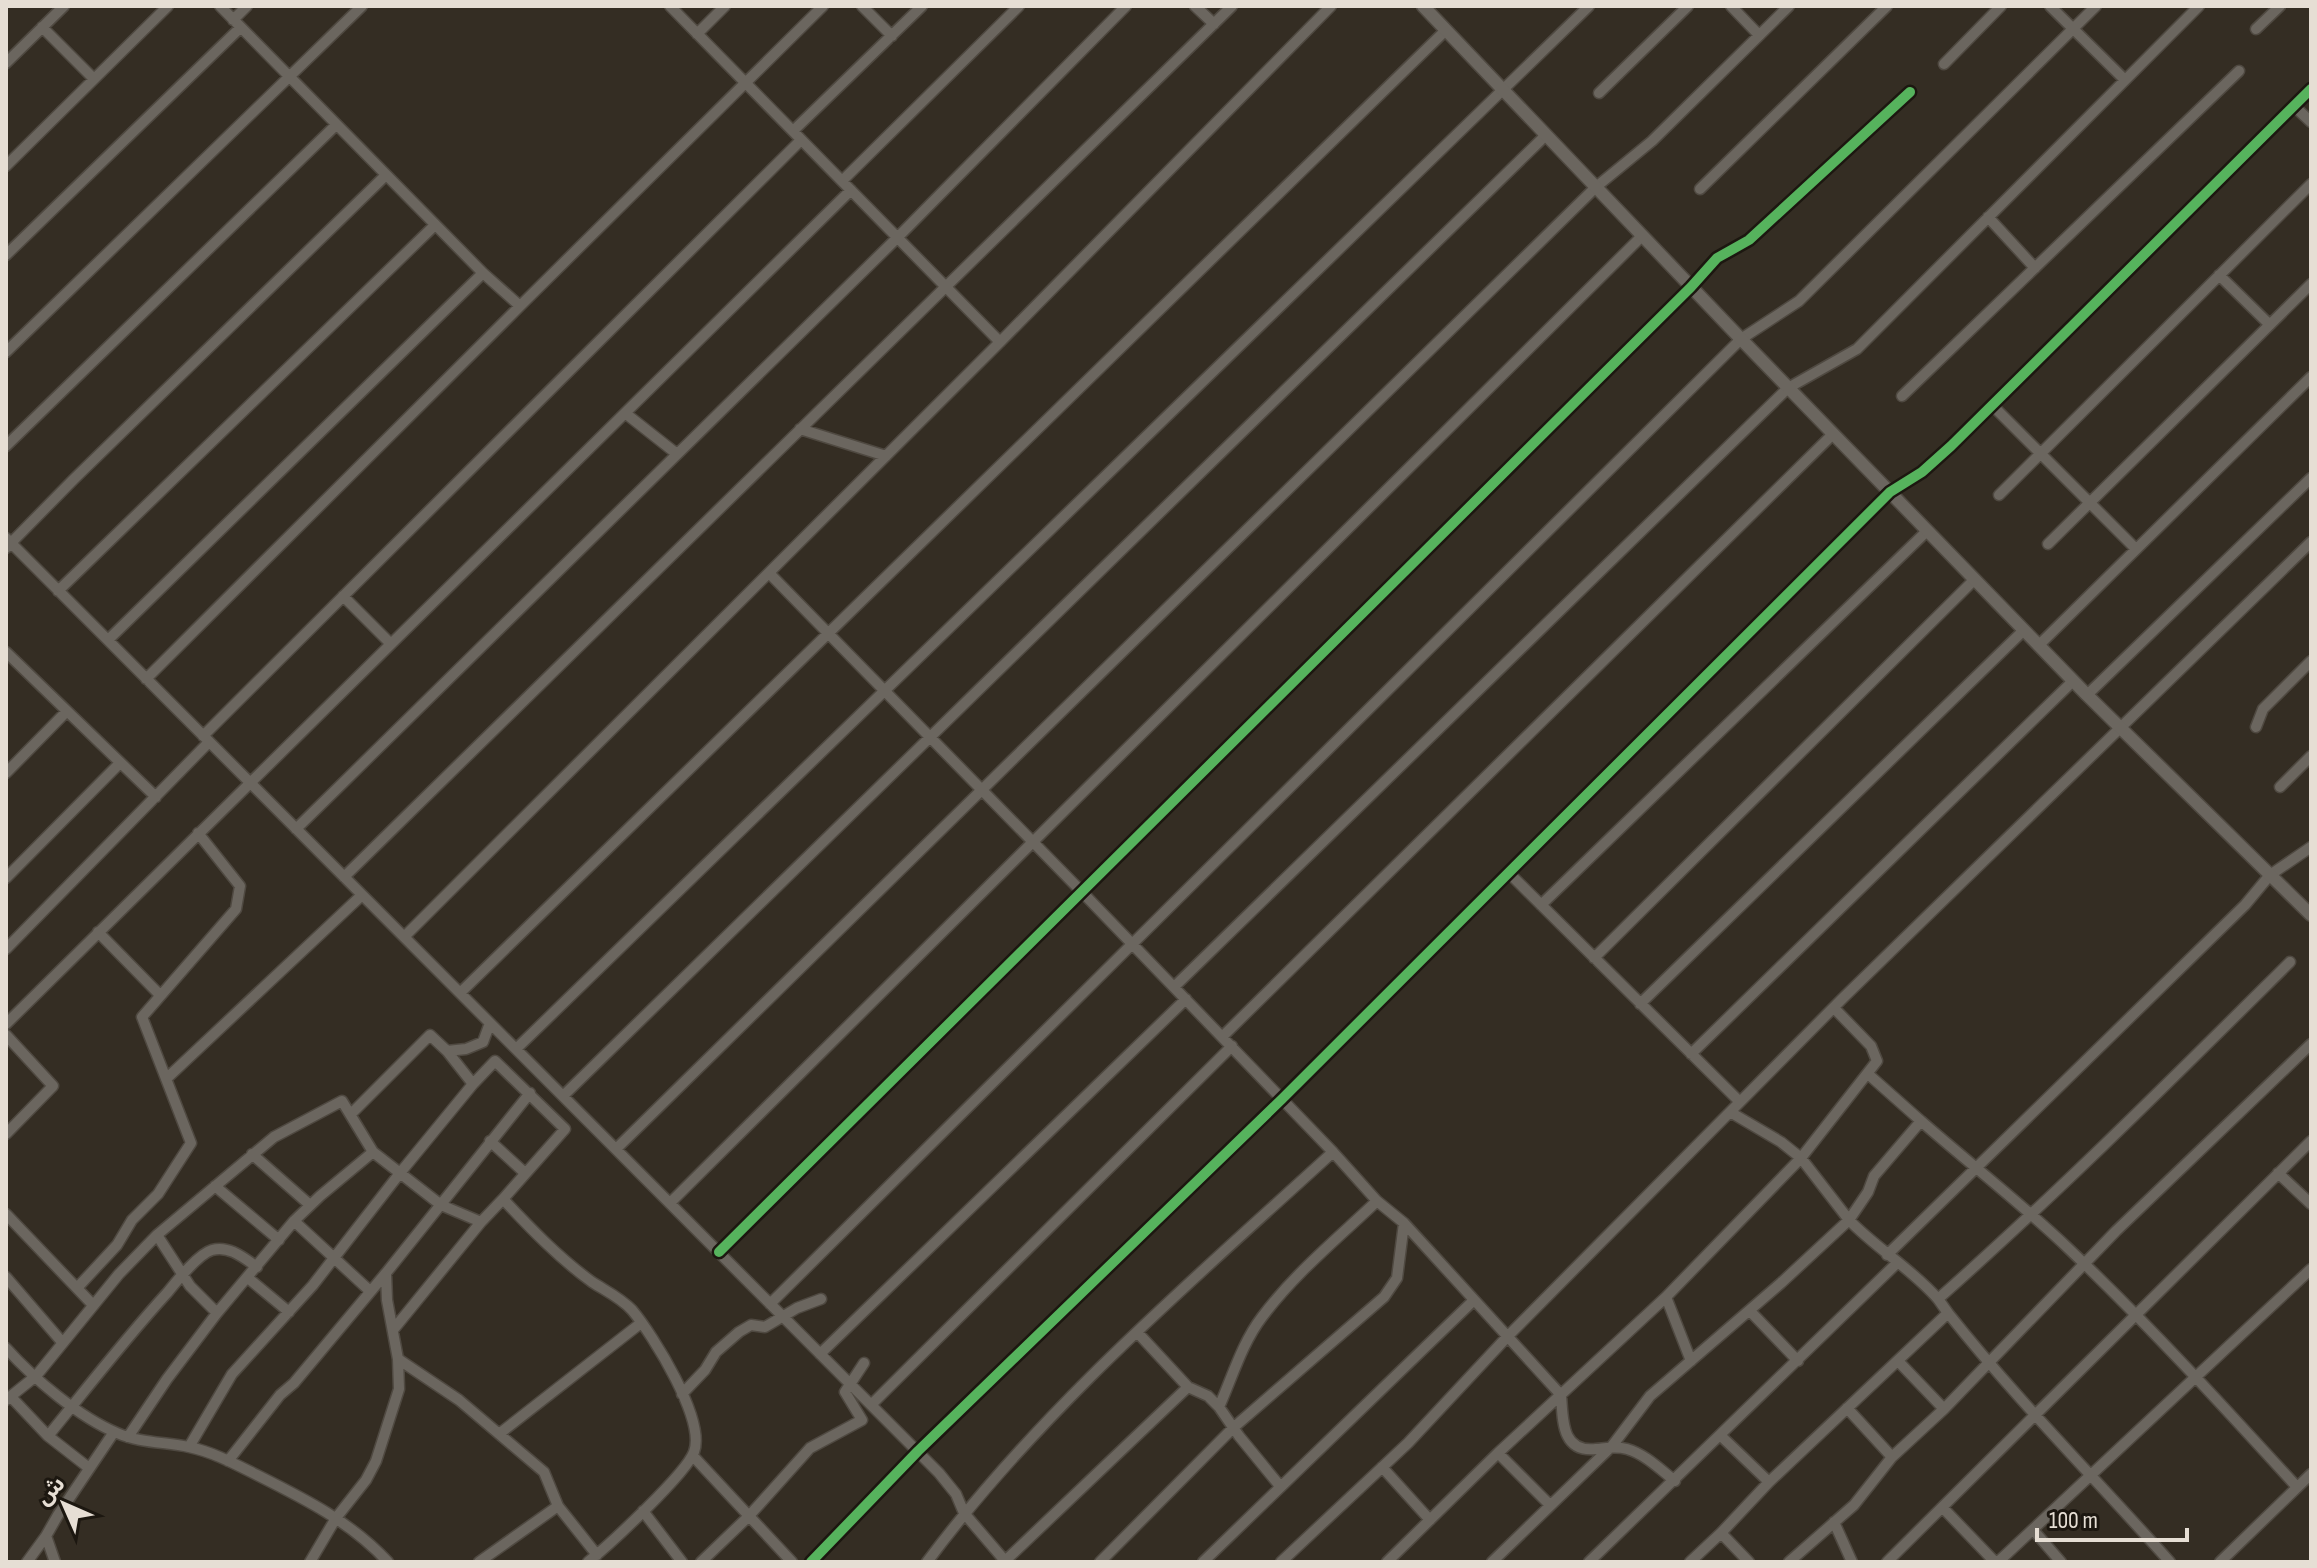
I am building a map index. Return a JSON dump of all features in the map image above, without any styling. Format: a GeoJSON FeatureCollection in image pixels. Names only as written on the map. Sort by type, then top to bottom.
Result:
{"type":"FeatureCollection","features":[{"type":"Feature","properties":{"kind":"street"},"geometry":{"type":"LineString","coordinates":[[6,63],[64,6]]}},
{"type":"Feature","properties":{"kind":"street"},"geometry":{"type":"LineString","coordinates":[[6,166],[168,6]]}},
{"type":"Feature","properties":{"kind":"street"},"geometry":{"type":"LineString","coordinates":[[220,6],[435,225],[520,306]]}},
{"type":"Feature","properties":{"kind":"street"},"geometry":{"type":"LineString","coordinates":[[6,255],[237,24],[247,6]]}},
{"type":"Feature","properties":{"kind":"street"},"geometry":{"type":"LineString","coordinates":[[6,352],[362,6]]}},
{"type":"Feature","properties":{"kind":"street"},"geometry":{"type":"LineString","coordinates":[[670,6],[1000,342]]}},
{"type":"Feature","properties":{"kind":"street"},"geometry":{"type":"LineString","coordinates":[[697,34],[725,6]]}},
{"type":"Feature","properties":{"kind":"street"},"geometry":{"type":"LineString","coordinates":[[146,679],[823,6]]}},
{"type":"Feature","properties":{"kind":"street"},"geometry":{"type":"LineString","coordinates":[[862,6],[892,36]]}},
{"type":"Feature","properties":{"kind":"street"},"geometry":{"type":"LineString","coordinates":[[793,131],[922,6]]}},
{"type":"Feature","properties":{"kind":"street"},"geometry":{"type":"LineString","coordinates":[[842,181],[1019,6]]}},
{"type":"Feature","properties":{"kind":"street"},"geometry":{"type":"LineString","coordinates":[[296,829],[897,238],[1126,6]]}},
{"type":"Feature","properties":{"kind":"street"},"geometry":{"type":"LineString","coordinates":[[1195,6],[1214,24]]}},
{"type":"Feature","properties":{"kind":"street"},"geometry":{"type":"LineString","coordinates":[[344,877],[1232,6]]}},
{"type":"Feature","properties":{"kind":"street"},"geometry":{"type":"LineString","coordinates":[[404,937],[1000,342],[1331,6]]}},
{"type":"Feature","properties":{"kind":"street"},"geometry":{"type":"LineString","coordinates":[[1424,6],[2073,681],[2311,915]]}},
{"type":"Feature","properties":{"kind":"street"},"geometry":{"type":"LineString","coordinates":[[516,1049],[1589,6]]}},
{"type":"Feature","properties":{"kind":"street"},"geometry":{"type":"LineString","coordinates":[[1599,93],[1688,6]]}},
{"type":"Feature","properties":{"kind":"street"},"geometry":{"type":"LineString","coordinates":[[1731,6],[1759,35]]}},
{"type":"Feature","properties":{"kind":"street"},"geometry":{"type":"LineString","coordinates":[[616,1149],[1596,187],[1643,149],[1789,6]]}},
{"type":"Feature","properties":{"kind":"street"},"geometry":{"type":"LineString","coordinates":[[1700,189],[1887,6]]}},
{"type":"Feature","properties":{"kind":"street"},"geometry":{"type":"LineString","coordinates":[[1944,64],[2001,6]]}},
{"type":"Feature","properties":{"kind":"street"},"geometry":{"type":"LineString","coordinates":[[2050,6],[2125,80]]}},
{"type":"Feature","properties":{"kind":"street"},"geometry":{"type":"LineString","coordinates":[[770,1304],[1741,339],[1799,301],[2096,6]]}},
{"type":"Feature","properties":{"kind":"street"},"geometry":{"type":"LineString","coordinates":[[1174,987],[1788,388],[1857,349],[2199,6]]}},
{"type":"Feature","properties":{"kind":"street"},"geometry":{"type":"LineString","coordinates":[[2256,29],[2280,6]]}},
{"type":"Feature","properties":{"kind":"street"},"geometry":{"type":"LineString","coordinates":[[42,27],[94,79]]}},
{"type":"Feature","properties":{"kind":"street"},"geometry":{"type":"LineString","coordinates":[[460,993],[1446,30]]}},
{"type":"Feature","properties":{"kind":"street"},"geometry":{"type":"LineString","coordinates":[[1902,396],[2239,71]]}},
{"type":"Feature","properties":{"kind":"street"},"geometry":{"type":"LineString","coordinates":[[811,1562],[918,1451],[1510,874],[1890,492],[1922,472],[1992,405],[2311,89]]}},
{"type":"Feature","properties":{"kind":"street"},"geometry":{"type":"LineString","coordinates":[[719,1252],[1717,258],[1749,240],[1910,92]]}},
{"type":"Feature","properties":{"kind":"street"},"geometry":{"type":"LineString","coordinates":[[2294,106],[2311,122]]}},
{"type":"Feature","properties":{"kind":"street"},"geometry":{"type":"LineString","coordinates":[[6,446],[336,125]]}},
{"type":"Feature","properties":{"kind":"street"},"geometry":{"type":"LineString","coordinates":[[563,1096],[1546,135]]}},
{"type":"Feature","properties":{"kind":"street"},"geometry":{"type":"LineString","coordinates":[[6,949],[156,797],[206,739],[343,596],[801,140]]}},
{"type":"Feature","properties":{"kind":"street"},"geometry":{"type":"LineString","coordinates":[[386,175],[8,543],[918,1451],[951,1486],[964,1513],[1006,1561],[1188,1387]]}},
{"type":"Feature","properties":{"kind":"street"},"geometry":{"type":"LineString","coordinates":[[1999,495],[2311,184]]}},
{"type":"Feature","properties":{"kind":"street"},"geometry":{"type":"LineString","coordinates":[[6,1024],[851,190]]}},
{"type":"Feature","properties":{"kind":"street"},"geometry":{"type":"LineString","coordinates":[[1988,217],[2035,268]]}},
{"type":"Feature","properties":{"kind":"street"},"geometry":{"type":"LineString","coordinates":[[58,591],[435,225]]}},
{"type":"Feature","properties":{"kind":"street"},"geometry":{"type":"LineString","coordinates":[[670,1203],[1642,236]]}},
{"type":"Feature","properties":{"kind":"street"},"geometry":{"type":"LineString","coordinates":[[108,640],[483,273]]}},
{"type":"Feature","properties":{"kind":"street"},"geometry":{"type":"LineString","coordinates":[[2219,275],[2269,324]]}},
{"type":"Feature","properties":{"kind":"street"},"geometry":{"type":"LineString","coordinates":[[2048,544],[2311,284]]}},
{"type":"Feature","properties":{"kind":"street"},"geometry":{"type":"LineString","coordinates":[[2039,645],[2311,377]]}},
{"type":"Feature","properties":{"kind":"street"},"geometry":{"type":"LineString","coordinates":[[1992,405],[2136,549]]}},
{"type":"Feature","properties":{"kind":"street"},"geometry":{"type":"LineString","coordinates":[[625,413],[677,454]]}},
{"type":"Feature","properties":{"kind":"street"},"geometry":{"type":"LineString","coordinates":[[800,429],[886,456]]}},
{"type":"Feature","properties":{"kind":"street"},"geometry":{"type":"LineString","coordinates":[[1222,1037],[1833,434]]}},
{"type":"Feature","properties":{"kind":"street"},"geometry":{"type":"LineString","coordinates":[[2087,695],[2311,478]]}},
{"type":"Feature","properties":{"kind":"street"},"geometry":{"type":"LineString","coordinates":[[1541,905],[1927,531]]}},
{"type":"Feature","properties":{"kind":"street"},"geometry":{"type":"LineString","coordinates":[[1281,1562],[1382,1467],[1834,1008],[2311,542]]}},
{"type":"Feature","properties":{"kind":"street"},"geometry":{"type":"LineString","coordinates":[[769,573],[1232,1046],[1377,1201],[1404,1223],[1561,1395],[1564,1433],[1586,1449],[1612,1446],[1634,1451],[1675,1481]]}},
{"type":"Feature","properties":{"kind":"street"},"geometry":{"type":"LineString","coordinates":[[1594,958],[1975,579]]}},
{"type":"Feature","properties":{"kind":"street"},"geometry":{"type":"LineString","coordinates":[[343,596],[390,643]]}},
{"type":"Feature","properties":{"kind":"street"},"geometry":{"type":"LineString","coordinates":[[1640,1004],[2024,630]]}},
{"type":"Feature","properties":{"kind":"street"},"geometry":{"type":"LineString","coordinates":[[6,652],[156,797]]}},
{"type":"Feature","properties":{"kind":"street"},"geometry":{"type":"LineString","coordinates":[[6,670],[15,661]]}},
{"type":"Feature","properties":{"kind":"street"},"geometry":{"type":"LineString","coordinates":[[2256,727],[2263,709],[2311,661]]}},
{"type":"Feature","properties":{"kind":"street"},"geometry":{"type":"LineString","coordinates":[[1691,1054],[2073,681]]}},
{"type":"Feature","properties":{"kind":"street"},"geometry":{"type":"LineString","coordinates":[[6,773],[67,711]]}},
{"type":"Feature","properties":{"kind":"street"},"geometry":{"type":"LineString","coordinates":[[2280,787],[2311,756]]}},
{"type":"Feature","properties":{"kind":"street"},"geometry":{"type":"LineString","coordinates":[[6,878],[120,763]]}},
{"type":"Feature","properties":{"kind":"street"},"geometry":{"type":"LineString","coordinates":[[77,1288],[117,1245],[132,1220],[158,1194],[191,1143],[142,1017],[236,909],[240,886],[198,833]]}},
{"type":"Feature","properties":{"kind":"street"},"geometry":{"type":"LineString","coordinates":[[1887,1255],[2245,905],[2270,875],[2311,847]]}},
{"type":"Feature","properties":{"kind":"street"},"geometry":{"type":"LineString","coordinates":[[1510,874],[1740,1102]]}},
{"type":"Feature","properties":{"kind":"street"},"geometry":{"type":"LineString","coordinates":[[166,1079],[362,895]]}},
{"type":"Feature","properties":{"kind":"street"},"geometry":{"type":"LineString","coordinates":[[98,932],[160,995]]}},
{"type":"Feature","properties":{"kind":"street"},"geometry":{"type":"LineString","coordinates":[[1938,1299],[2031,1217],[2290,962]]}},
{"type":"Feature","properties":{"kind":"street"},"geometry":{"type":"LineString","coordinates":[[820,1354],[1186,999]]}},
{"type":"Feature","properties":{"kind":"street"},"geometry":{"type":"LineString","coordinates":[[1387,1562],[1498,1453],[1666,1297],[1801,1158],[1877,1061],[1871,1046],[1834,1008]]}},
{"type":"Feature","properties":{"kind":"street"},"geometry":{"type":"LineString","coordinates":[[447,1051],[466,1049],[483,1042],[490,1023]]}},
{"type":"Feature","properties":{"kind":"street"},"geometry":{"type":"LineString","coordinates":[[6,1035],[53,1086],[6,1134]]}},
{"type":"Feature","properties":{"kind":"street"},"geometry":{"type":"LineString","coordinates":[[351,1114],[430,1035],[473,1084]]}},
{"type":"Feature","properties":{"kind":"street"},"geometry":{"type":"LineString","coordinates":[[1789,1562],[1864,1495],[1892,1457],[1944,1409],[2084,1264],[2311,1044]]}},
{"type":"Feature","properties":{"kind":"street"},"geometry":{"type":"LineString","coordinates":[[871,1405],[1232,1046]]}},
{"type":"Feature","properties":{"kind":"street"},"geometry":{"type":"LineString","coordinates":[[189,1447],[232,1374],[336,1257],[400,1173],[495,1061],[565,1129],[481,1222],[393,1330]]}},
{"type":"Feature","properties":{"kind":"street"},"geometry":{"type":"LineString","coordinates":[[1868,1074],[2084,1264],[2195,1376],[2297,1487]]}},
{"type":"Feature","properties":{"kind":"street"},"geometry":{"type":"LineString","coordinates":[[228,1461],[280,1395],[294,1383],[386,1273],[530,1093]]}},
{"type":"Feature","properties":{"kind":"street"},"geometry":{"type":"LineString","coordinates":[[89,1468],[48,1436],[9,1399],[36,1376],[93,1305],[157,1235],[288,1127],[342,1101],[373,1152],[441,1205],[481,1222]]}},
{"type":"Feature","properties":{"kind":"street"},"geometry":{"type":"LineString","coordinates":[[1730,1112],[1781,1142],[1801,1158],[1849,1220],[1938,1299],[1988,1364],[2170,1562]]}},
{"type":"Feature","properties":{"kind":"street"},"geometry":{"type":"LineString","coordinates":[[1492,1562],[1612,1446],[1641,1405],[1849,1220],[1863,1201],[1874,1176],[1921,1121]]}},
{"type":"Feature","properties":{"kind":"street"},"geometry":{"type":"LineString","coordinates":[[490,1141],[525,1173]]}},
{"type":"Feature","properties":{"kind":"street"},"geometry":{"type":"LineString","coordinates":[[1887,1562],[2311,1141]]}},
{"type":"Feature","properties":{"kind":"street"},"geometry":{"type":"LineString","coordinates":[[128,1437],[217,1313],[294,1221],[373,1152]]}},
{"type":"Feature","properties":{"kind":"street"},"geometry":{"type":"LineString","coordinates":[[927,1562],[964,1513],[1011,1461],[1137,1332],[1333,1152]]}},
{"type":"Feature","properties":{"kind":"street"},"geometry":{"type":"LineString","coordinates":[[252,1154],[310,1205]]}},
{"type":"Feature","properties":{"kind":"street"},"geometry":{"type":"LineString","coordinates":[[2278,1173],[2311,1204]]}},
{"type":"Feature","properties":{"kind":"street"},"geometry":{"type":"LineString","coordinates":[[215,1186],[279,1240]]}},
{"type":"Feature","properties":{"kind":"street"},"geometry":{"type":"LineString","coordinates":[[398,1359],[459,1400],[544,1472],[558,1506],[593,1558],[643,1511],[693,1456],[696,1434],[682,1394],[666,1359],[641,1323],[620,1300],[557,1252],[503,1199]]}},
{"type":"Feature","properties":{"kind":"street"},"geometry":{"type":"LineString","coordinates":[[1219,1407],[1261,1318],[1293,1281],[1377,1201]]}},
{"type":"Feature","properties":{"kind":"street"},"geometry":{"type":"LineString","coordinates":[[6,1214],[93,1305]]}},
{"type":"Feature","properties":{"kind":"street"},"geometry":{"type":"LineString","coordinates":[[294,1221],[370,1291]]}},
{"type":"Feature","properties":{"kind":"street"},"geometry":{"type":"LineString","coordinates":[[1100,1562],[1233,1428],[1384,1297],[1397,1278],[1404,1223]]}},
{"type":"Feature","properties":{"kind":"street"},"geometry":{"type":"LineString","coordinates":[[157,1235],[199,1297],[217,1313]]}},
{"type":"Feature","properties":{"kind":"street"},"geometry":{"type":"LineString","coordinates":[[48,1436],[115,1350],[183,1275],[212,1250],[235,1252],[257,1267]]}},
{"type":"Feature","properties":{"kind":"street"},"geometry":{"type":"LineString","coordinates":[[1592,1561],[1897,1263]]}},
{"type":"Feature","properties":{"kind":"street"},"geometry":{"type":"LineString","coordinates":[[1943,1508],[1997,1562],[2034,1531],[2311,1269]]}},
{"type":"Feature","properties":{"kind":"street"},"geometry":{"type":"LineString","coordinates":[[310,1562],[376,1461],[399,1389],[386,1273]]}},
{"type":"Feature","properties":{"kind":"street"},"geometry":{"type":"LineString","coordinates":[[6,1277],[62,1342]]}},
{"type":"Feature","properties":{"kind":"street"},"geometry":{"type":"LineString","coordinates":[[248,1278],[289,1312]]}},
{"type":"Feature","properties":{"kind":"street"},"geometry":{"type":"LineString","coordinates":[[1666,1297],[1691,1361]]}},
{"type":"Feature","properties":{"kind":"street"},"geometry":{"type":"LineString","coordinates":[[682,1394],[705,1370],[716,1352],[739,1332],[751,1325],[765,1327],[821,1299]]}},
{"type":"Feature","properties":{"kind":"street"},"geometry":{"type":"LineString","coordinates":[[1203,1562],[1473,1301]]}},
{"type":"Feature","properties":{"kind":"street"},"geometry":{"type":"LineString","coordinates":[[1750,1311],[1798,1361]]}},
{"type":"Feature","properties":{"kind":"street"},"geometry":{"type":"LineString","coordinates":[[1690,1562],[1769,1482],[1948,1313]]}},
{"type":"Feature","properties":{"kind":"street"},"geometry":{"type":"LineString","coordinates":[[499,1434],[641,1323]]}},
{"type":"Feature","properties":{"kind":"street"},"geometry":{"type":"LineString","coordinates":[[1137,1332],[1188,1387],[1208,1396],[1219,1407],[1280,1486]]}},
{"type":"Feature","properties":{"kind":"street"},"geometry":{"type":"LineString","coordinates":[[6,1348],[72,1406],[114,1432],[189,1447],[228,1461],[305,1498],[352,1527],[388,1562]]}},
{"type":"Feature","properties":{"kind":"street"},"geometry":{"type":"LineString","coordinates":[[1898,1361],[1944,1409]]}},
{"type":"Feature","properties":{"kind":"street"},"geometry":{"type":"LineString","coordinates":[[708,1560],[810,1448],[862,1420],[845,1392],[864,1363]]}},
{"type":"Feature","properties":{"kind":"street"},"geometry":{"type":"LineString","coordinates":[[1847,1408],[1892,1457]]}},
{"type":"Feature","properties":{"kind":"street"},"geometry":{"type":"LineString","coordinates":[[27,1562],[114,1432]]}},
{"type":"Feature","properties":{"kind":"street"},"geometry":{"type":"LineString","coordinates":[[1721,1436],[1769,1482]]}},
{"type":"Feature","properties":{"kind":"street"},"geometry":{"type":"LineString","coordinates":[[1498,1453],[1550,1505]]}},
{"type":"Feature","properties":{"kind":"street"},"geometry":{"type":"LineString","coordinates":[[693,1456],[792,1562]]}},
{"type":"Feature","properties":{"kind":"street"},"geometry":{"type":"LineString","coordinates":[[1382,1467],[1430,1520]]}},
{"type":"Feature","properties":{"kind":"street"},"geometry":{"type":"LineString","coordinates":[[2220,1562],[2311,1474]]}},
{"type":"Feature","properties":{"kind":"street"},"geometry":{"type":"LineString","coordinates":[[479,1562],[558,1506]]}},
{"type":"Feature","properties":{"kind":"street"},"geometry":{"type":"LineString","coordinates":[[643,1511],[682,1562]]}},
{"type":"Feature","properties":{"kind":"street"},"geometry":{"type":"LineString","coordinates":[[1834,1522],[1852,1562]]}},
{"type":"Feature","properties":{"kind":"street"},"geometry":{"type":"LineString","coordinates":[[2034,1531],[2061,1562]]}},
{"type":"Feature","properties":{"kind":"street"},"geometry":{"type":"LineString","coordinates":[[1721,1533],[1749,1562]]}},
{"type":"Feature","properties":{"kind":"street"},"geometry":{"type":"LineString","coordinates":[[46,1536],[55,1562]]}},
{"type":"Feature","properties":{"kind":"cycle path"},"geometry":{"type":"LineString","coordinates":[[811,1562],[918,1451],[1282,1099],[1890,492],[1922,472],[1951,446],[2311,89]]}},
{"type":"Feature","properties":{"kind":"cycle path"},"geometry":{"type":"LineString","coordinates":[[719,1252],[1717,258],[1749,240],[1910,92]]}}]}
